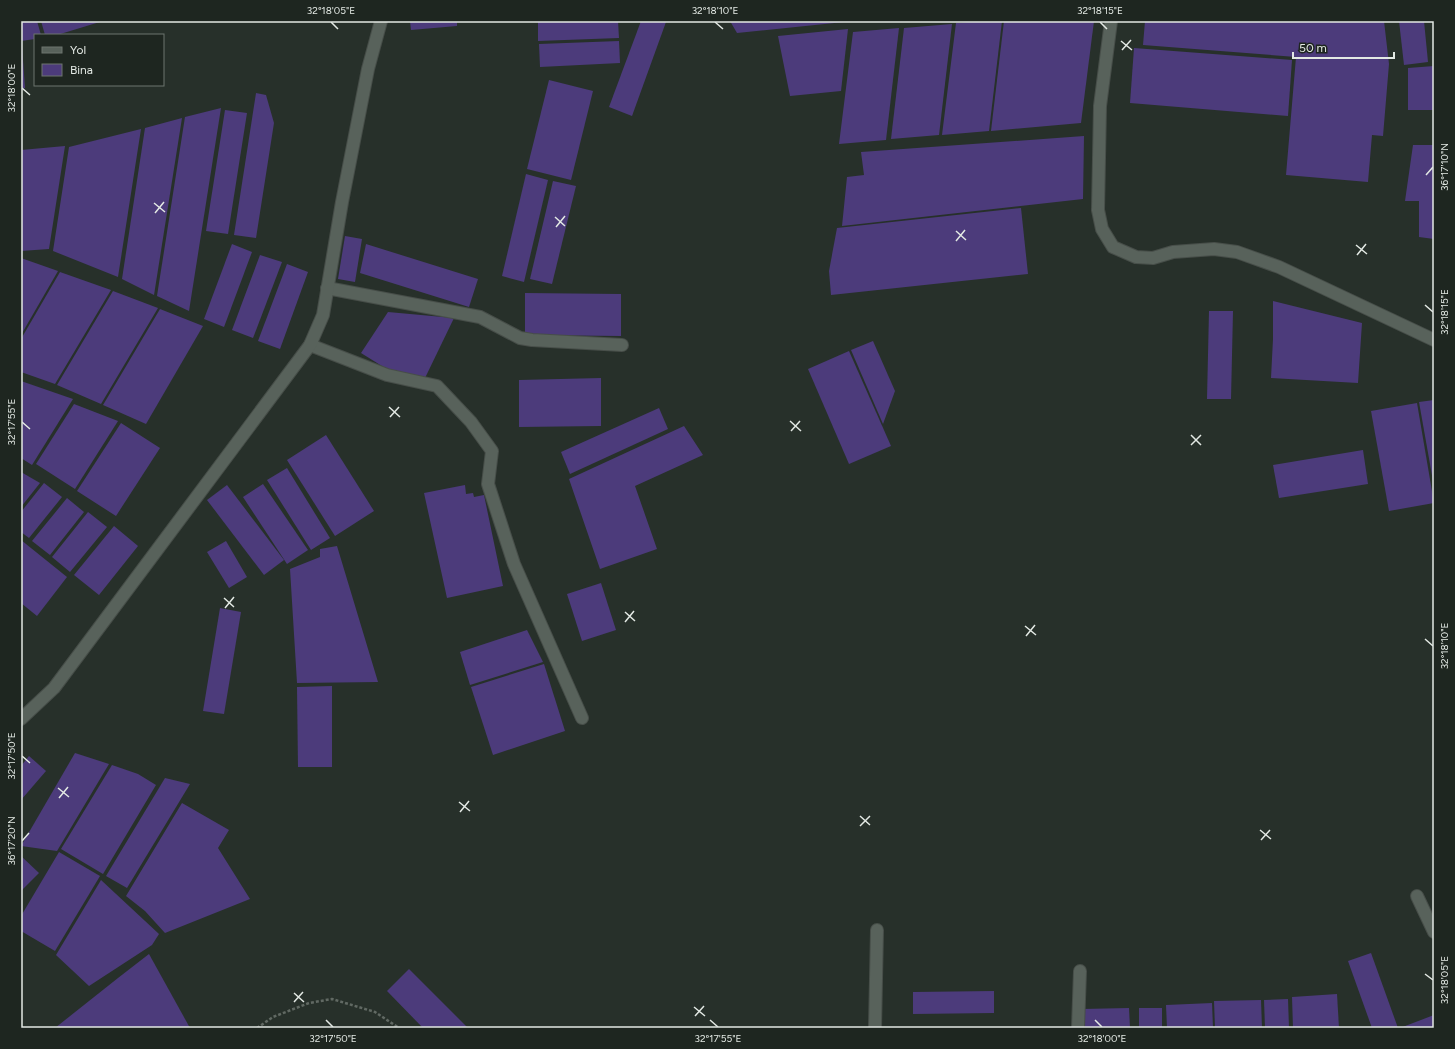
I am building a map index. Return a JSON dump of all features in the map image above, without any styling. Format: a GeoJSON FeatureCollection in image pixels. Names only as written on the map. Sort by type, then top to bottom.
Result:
{"type":"FeatureCollection","features":[{"type":"Feature","properties":{"kind":"street"},"geometry":{"type":"LineString","coordinates":[[21,719],[54,688],[310,345],[323,315],[342,202],[368,69],[381,21]]}},
{"type":"Feature","properties":{"kind":"street"},"geometry":{"type":"LineString","coordinates":[[1111,21],[1100,106],[1098,210],[1102,229],[1113,247],[1136,257],[1153,258],[1173,252],[1214,249],[1237,252],[1279,268],[1434,340]]}},
{"type":"Feature","properties":{"kind":"street"},"geometry":{"type":"LineString","coordinates":[[327,288],[480,317],[520,338],[622,345]]}},
{"type":"Feature","properties":{"kind":"street"},"geometry":{"type":"LineString","coordinates":[[310,345],[387,376],[437,386],[471,422],[492,451],[488,484],[514,564],[582,718]]}},
{"type":"Feature","properties":{"kind":"street"},"geometry":{"type":"LineString","coordinates":[[1417,896],[1434,932]]}},
{"type":"Feature","properties":{"kind":"street"},"geometry":{"type":"LineString","coordinates":[[875,1028],[877,930]]}},
{"type":"Feature","properties":{"kind":"street"},"geometry":{"type":"LineString","coordinates":[[1078,1028],[1080,971]]}},
{"type":"Feature","properties":{"kind":"path"},"geometry":{"type":"LineString","coordinates":[[257,1028],[273,1017],[309,1003],[332,999],[375,1012],[399,1028]]}},
{"type":"Feature","properties":{"kind":"building"},"geometry":{"type":"Polygon","coordinates":[[[21,21],[37,21],[41,34],[34,34],[34,39],[21,41],[21,21]]]}},
{"type":"Feature","properties":{"kind":"building"},"geometry":{"type":"Polygon","coordinates":[[[41,21],[103,21],[60,34],[45,34],[41,21]]]}},
{"type":"Feature","properties":{"kind":"building"},"geometry":{"type":"Polygon","coordinates":[[[410,21],[457,21],[457,26],[411,30],[410,21]]]}},
{"type":"Feature","properties":{"kind":"building"},"geometry":{"type":"Polygon","coordinates":[[[538,21],[618,21],[619,38],[538,41],[538,21]]]}},
{"type":"Feature","properties":{"kind":"building"},"geometry":{"type":"Polygon","coordinates":[[[641,21],[666,22],[632,116],[609,107],[641,21]]]}},
{"type":"Feature","properties":{"kind":"building"},"geometry":{"type":"Polygon","coordinates":[[[730,21],[844,21],[844,22],[737,33],[730,21]]]}},
{"type":"Feature","properties":{"kind":"building"},"geometry":{"type":"Polygon","coordinates":[[[1002,21],[989,131],[942,135],[956,23],[1002,21]]]}},
{"type":"Feature","properties":{"kind":"building"},"geometry":{"type":"Polygon","coordinates":[[[1004,21],[1094,21],[1081,123],[991,131],[1004,21]]]}},
{"type":"Feature","properties":{"kind":"building"},"geometry":{"type":"Polygon","coordinates":[[[1145,21],[1384,21],[1389,64],[1383,136],[1372,135],[1368,182],[1286,175],[1296,57],[1143,45],[1145,21]]]}},
{"type":"Feature","properties":{"kind":"building"},"geometry":{"type":"Polygon","coordinates":[[[1399,21],[1424,21],[1428,62],[1404,65],[1399,21]]]}},
{"type":"Feature","properties":{"kind":"building"},"geometry":{"type":"Polygon","coordinates":[[[952,24],[939,135],[891,139],[904,28],[952,24]]]}},
{"type":"Feature","properties":{"kind":"building"},"geometry":{"type":"Polygon","coordinates":[[[899,28],[886,140],[839,144],[853,32],[899,28]]]}},
{"type":"Feature","properties":{"kind":"building"},"geometry":{"type":"Polygon","coordinates":[[[848,29],[841,91],[790,96],[778,36],[848,29]]]}},
{"type":"Feature","properties":{"kind":"building"},"geometry":{"type":"Polygon","coordinates":[[[619,41],[620,63],[540,67],[539,44],[619,41]]]}},
{"type":"Feature","properties":{"kind":"building"},"geometry":{"type":"Polygon","coordinates":[[[21,46],[25,88],[21,89],[21,46]]]}},
{"type":"Feature","properties":{"kind":"building"},"geometry":{"type":"Polygon","coordinates":[[[1134,48],[1292,60],[1288,116],[1130,103],[1134,48]]]}},
{"type":"Feature","properties":{"kind":"building"},"geometry":{"type":"Polygon","coordinates":[[[1434,66],[1434,110],[1408,110],[1408,68],[1434,66]]]}},
{"type":"Feature","properties":{"kind":"building"},"geometry":{"type":"Polygon","coordinates":[[[549,80],[593,91],[571,180],[527,169],[549,80]]]}},
{"type":"Feature","properties":{"kind":"building"},"geometry":{"type":"Polygon","coordinates":[[[256,93],[266,95],[274,123],[256,238],[234,235],[256,93]]]}},
{"type":"Feature","properties":{"kind":"building"},"geometry":{"type":"Polygon","coordinates":[[[221,108],[189,311],[157,296],[185,117],[221,108]]]}},
{"type":"Feature","properties":{"kind":"building"},"geometry":{"type":"Polygon","coordinates":[[[225,110],[247,113],[228,234],[206,231],[225,110]]]}},
{"type":"Feature","properties":{"kind":"building"},"geometry":{"type":"Polygon","coordinates":[[[182,118],[154,295],[122,279],[145,128],[182,118]]]}},
{"type":"Feature","properties":{"kind":"building"},"geometry":{"type":"Polygon","coordinates":[[[141,129],[118,277],[53,251],[69,147],[141,129]]]}},
{"type":"Feature","properties":{"kind":"building"},"geometry":{"type":"Polygon","coordinates":[[[1084,136],[1083,199],[842,226],[847,177],[864,175],[861,152],[1084,136]]]}},
{"type":"Feature","properties":{"kind":"building"},"geometry":{"type":"Polygon","coordinates":[[[1413,145],[1434,145],[1434,239],[1419,237],[1419,201],[1405,201],[1413,145]]]}},
{"type":"Feature","properties":{"kind":"building"},"geometry":{"type":"Polygon","coordinates":[[[65,146],[49,249],[21,251],[21,150],[65,146]]]}},
{"type":"Feature","properties":{"kind":"building"},"geometry":{"type":"Polygon","coordinates":[[[526,174],[548,180],[524,282],[502,276],[526,174]]]}},
{"type":"Feature","properties":{"kind":"building"},"geometry":{"type":"Polygon","coordinates":[[[553,181],[576,186],[552,284],[530,279],[553,181]]]}},
{"type":"Feature","properties":{"kind":"building"},"geometry":{"type":"Polygon","coordinates":[[[1021,208],[1028,274],[831,295],[829,271],[837,228],[1021,208]]]}},
{"type":"Feature","properties":{"kind":"building"},"geometry":{"type":"Polygon","coordinates":[[[345,236],[362,239],[355,282],[338,279],[345,236]]]}},
{"type":"Feature","properties":{"kind":"building"},"geometry":{"type":"Polygon","coordinates":[[[232,244],[252,252],[224,327],[204,319],[232,244]]]}},
{"type":"Feature","properties":{"kind":"building"},"geometry":{"type":"Polygon","coordinates":[[[366,244],[478,279],[469,307],[360,273],[366,244]]]}},
{"type":"Feature","properties":{"kind":"building"},"geometry":{"type":"Polygon","coordinates":[[[260,255],[282,262],[253,338],[232,330],[260,255]]]}},
{"type":"Feature","properties":{"kind":"building"},"geometry":{"type":"Polygon","coordinates":[[[21,258],[58,271],[21,335],[21,258]]]}},
{"type":"Feature","properties":{"kind":"building"},"geometry":{"type":"Polygon","coordinates":[[[287,264],[308,272],[280,349],[258,341],[287,264]]]}},
{"type":"Feature","properties":{"kind":"building"},"geometry":{"type":"Polygon","coordinates":[[[60,272],[111,290],[55,384],[21,372],[21,339],[60,272]]]}},
{"type":"Feature","properties":{"kind":"building"},"geometry":{"type":"Polygon","coordinates":[[[113,291],[158,308],[101,404],[57,385],[113,291]]]}},
{"type":"Feature","properties":{"kind":"building"},"geometry":{"type":"Polygon","coordinates":[[[525,293],[621,294],[621,336],[525,335],[525,293]]]}},
{"type":"Feature","properties":{"kind":"building"},"geometry":{"type":"Polygon","coordinates":[[[1273,301],[1362,323],[1358,383],[1271,378],[1273,301]]]}},
{"type":"Feature","properties":{"kind":"building"},"geometry":{"type":"Polygon","coordinates":[[[160,309],[203,326],[146,424],[103,405],[160,309]]]}},
{"type":"Feature","properties":{"kind":"building"},"geometry":{"type":"Polygon","coordinates":[[[1209,311],[1233,311],[1231,399],[1207,399],[1209,311]]]}},
{"type":"Feature","properties":{"kind":"building"},"geometry":{"type":"Polygon","coordinates":[[[388,312],[454,318],[425,378],[398,376],[361,353],[388,312]]]}},
{"type":"Feature","properties":{"kind":"building"},"geometry":{"type":"Polygon","coordinates":[[[873,341],[895,391],[883,424],[851,350],[873,341]]]}},
{"type":"Feature","properties":{"kind":"building"},"geometry":{"type":"Polygon","coordinates":[[[849,351],[891,446],[849,464],[808,369],[849,351]]]}},
{"type":"Feature","properties":{"kind":"building"},"geometry":{"type":"Polygon","coordinates":[[[601,378],[601,426],[519,427],[519,380],[601,378]]]}},
{"type":"Feature","properties":{"kind":"building"},"geometry":{"type":"Polygon","coordinates":[[[21,381],[73,399],[32,465],[21,458],[21,381]]]}},
{"type":"Feature","properties":{"kind":"building"},"geometry":{"type":"Polygon","coordinates":[[[1434,400],[1434,481],[1433,481],[1419,402],[1434,400]]]}},
{"type":"Feature","properties":{"kind":"building"},"geometry":{"type":"Polygon","coordinates":[[[1417,403],[1434,503],[1389,511],[1371,411],[1417,403]]]}},
{"type":"Feature","properties":{"kind":"building"},"geometry":{"type":"Polygon","coordinates":[[[74,404],[118,421],[75,489],[36,464],[74,404]]]}},
{"type":"Feature","properties":{"kind":"building"},"geometry":{"type":"Polygon","coordinates":[[[659,408],[668,429],[570,474],[561,452],[659,408]]]}},
{"type":"Feature","properties":{"kind":"building"},"geometry":{"type":"Polygon","coordinates":[[[121,423],[160,448],[116,516],[77,491],[121,423]]]}},
{"type":"Feature","properties":{"kind":"building"},"geometry":{"type":"Polygon","coordinates":[[[684,426],[703,455],[635,486],[657,549],[600,569],[569,479],[684,426]]]}},
{"type":"Feature","properties":{"kind":"building"},"geometry":{"type":"Polygon","coordinates":[[[326,435],[374,511],[335,536],[287,460],[326,435]]]}},
{"type":"Feature","properties":{"kind":"building"},"geometry":{"type":"Polygon","coordinates":[[[1363,450],[1368,484],[1279,498],[1273,465],[1363,450]]]}},
{"type":"Feature","properties":{"kind":"building"},"geometry":{"type":"Polygon","coordinates":[[[287,468],[330,538],[311,550],[267,480],[287,468]]]}},
{"type":"Feature","properties":{"kind":"building"},"geometry":{"type":"Polygon","coordinates":[[[21,472],[40,483],[21,507],[21,472]]]}},
{"type":"Feature","properties":{"kind":"building"},"geometry":{"type":"Polygon","coordinates":[[[44,483],[62,497],[29,538],[21,532],[21,512],[44,483]]]}},
{"type":"Feature","properties":{"kind":"building"},"geometry":{"type":"Polygon","coordinates":[[[263,484],[308,550],[287,564],[243,497],[263,484]]]}},
{"type":"Feature","properties":{"kind":"building"},"geometry":{"type":"Polygon","coordinates":[[[227,485],[284,560],[264,575],[207,500],[227,485]]]}},
{"type":"Feature","properties":{"kind":"building"},"geometry":{"type":"Polygon","coordinates":[[[465,485],[466,494],[473,493],[474,497],[484,495],[503,586],[447,598],[424,493],[465,485]]]}},
{"type":"Feature","properties":{"kind":"building"},"geometry":{"type":"Polygon","coordinates":[[[67,498],[84,512],[50,555],[32,541],[67,498]]]}},
{"type":"Feature","properties":{"kind":"building"},"geometry":{"type":"Polygon","coordinates":[[[88,512],[107,527],[70,572],[52,557],[88,512]]]}},
{"type":"Feature","properties":{"kind":"building"},"geometry":{"type":"Polygon","coordinates":[[[114,526],[138,546],[99,595],[74,575],[114,526]]]}},
{"type":"Feature","properties":{"kind":"building"},"geometry":{"type":"Polygon","coordinates":[[[21,540],[67,577],[37,616],[21,603],[21,540]]]}},
{"type":"Feature","properties":{"kind":"building"},"geometry":{"type":"Polygon","coordinates":[[[226,541],[247,577],[229,588],[207,552],[226,541]]]}},
{"type":"Feature","properties":{"kind":"building"},"geometry":{"type":"Polygon","coordinates":[[[337,546],[378,682],[297,683],[290,569],[320,557],[320,549],[337,546]]]}},
{"type":"Feature","properties":{"kind":"building"},"geometry":{"type":"Polygon","coordinates":[[[601,583],[616,630],[582,641],[567,594],[601,583]]]}},
{"type":"Feature","properties":{"kind":"building"},"geometry":{"type":"Polygon","coordinates":[[[220,608],[241,612],[224,714],[203,711],[220,608]]]}},
{"type":"Feature","properties":{"kind":"building"},"geometry":{"type":"Polygon","coordinates":[[[527,630],[543,662],[470,685],[460,652],[527,630]]]}},
{"type":"Feature","properties":{"kind":"building"},"geometry":{"type":"Polygon","coordinates":[[[544,664],[565,731],[493,755],[471,687],[544,664]]]}},
{"type":"Feature","properties":{"kind":"building"},"geometry":{"type":"Polygon","coordinates":[[[332,686],[332,767],[298,767],[297,687],[332,686]]]}},
{"type":"Feature","properties":{"kind":"building"},"geometry":{"type":"Polygon","coordinates":[[[75,753],[109,764],[57,851],[21,846],[75,753]]]}},
{"type":"Feature","properties":{"kind":"building"},"geometry":{"type":"Polygon","coordinates":[[[29,756],[46,771],[21,800],[21,766],[29,756]]]}},
{"type":"Feature","properties":{"kind":"building"},"geometry":{"type":"Polygon","coordinates":[[[112,765],[138,774],[156,785],[103,874],[61,849],[112,765]]]}},
{"type":"Feature","properties":{"kind":"building"},"geometry":{"type":"Polygon","coordinates":[[[165,778],[190,784],[127,888],[106,876],[165,778]]]}},
{"type":"Feature","properties":{"kind":"building"},"geometry":{"type":"Polygon","coordinates":[[[182,803],[229,830],[218,848],[250,899],[165,933],[145,911],[126,896],[182,803]]]}},
{"type":"Feature","properties":{"kind":"building"},"geometry":{"type":"Polygon","coordinates":[[[59,852],[100,876],[55,951],[21,931],[21,916],[59,852]]]}},
{"type":"Feature","properties":{"kind":"building"},"geometry":{"type":"Polygon","coordinates":[[[21,856],[39,873],[22,890],[21,889],[21,856]]]}},
{"type":"Feature","properties":{"kind":"building"},"geometry":{"type":"Polygon","coordinates":[[[101,880],[159,934],[152,945],[89,986],[56,955],[101,880]]]}},
{"type":"Feature","properties":{"kind":"building"},"geometry":{"type":"Polygon","coordinates":[[[1371,953],[1398,1028],[1372,1028],[1348,961],[1371,953]]]}},
{"type":"Feature","properties":{"kind":"building"},"geometry":{"type":"Polygon","coordinates":[[[149,954],[190,1028],[55,1028],[118,978],[149,954]]]}},
{"type":"Feature","properties":{"kind":"building"},"geometry":{"type":"Polygon","coordinates":[[[409,969],[468,1028],[423,1028],[387,991],[409,969]]]}},
{"type":"Feature","properties":{"kind":"building"},"geometry":{"type":"Polygon","coordinates":[[[994,991],[994,1013],[913,1014],[913,992],[994,991]]]}},
{"type":"Feature","properties":{"kind":"building"},"geometry":{"type":"Polygon","coordinates":[[[1337,994],[1339,1028],[1293,1028],[1292,997],[1337,994]]]}},
{"type":"Feature","properties":{"kind":"building"},"geometry":{"type":"Polygon","coordinates":[[[1288,999],[1289,1028],[1265,1028],[1264,1000],[1288,999]]]}},
{"type":"Feature","properties":{"kind":"building"},"geometry":{"type":"Polygon","coordinates":[[[1261,1000],[1262,1028],[1215,1028],[1214,1001],[1261,1000]]]}},
{"type":"Feature","properties":{"kind":"building"},"geometry":{"type":"Polygon","coordinates":[[[1212,1003],[1213,1028],[1167,1028],[1166,1005],[1212,1003]]]}},
{"type":"Feature","properties":{"kind":"building"},"geometry":{"type":"Polygon","coordinates":[[[1129,1008],[1130,1028],[1082,1028],[1082,1009],[1129,1008]]]}},
{"type":"Feature","properties":{"kind":"building"},"geometry":{"type":"Polygon","coordinates":[[[1139,1008],[1162,1008],[1162,1028],[1139,1028],[1139,1008]]]}},
{"type":"Feature","properties":{"kind":"building"},"geometry":{"type":"Polygon","coordinates":[[[1434,1015],[1434,1028],[1400,1028],[1434,1015]]]}}]}
